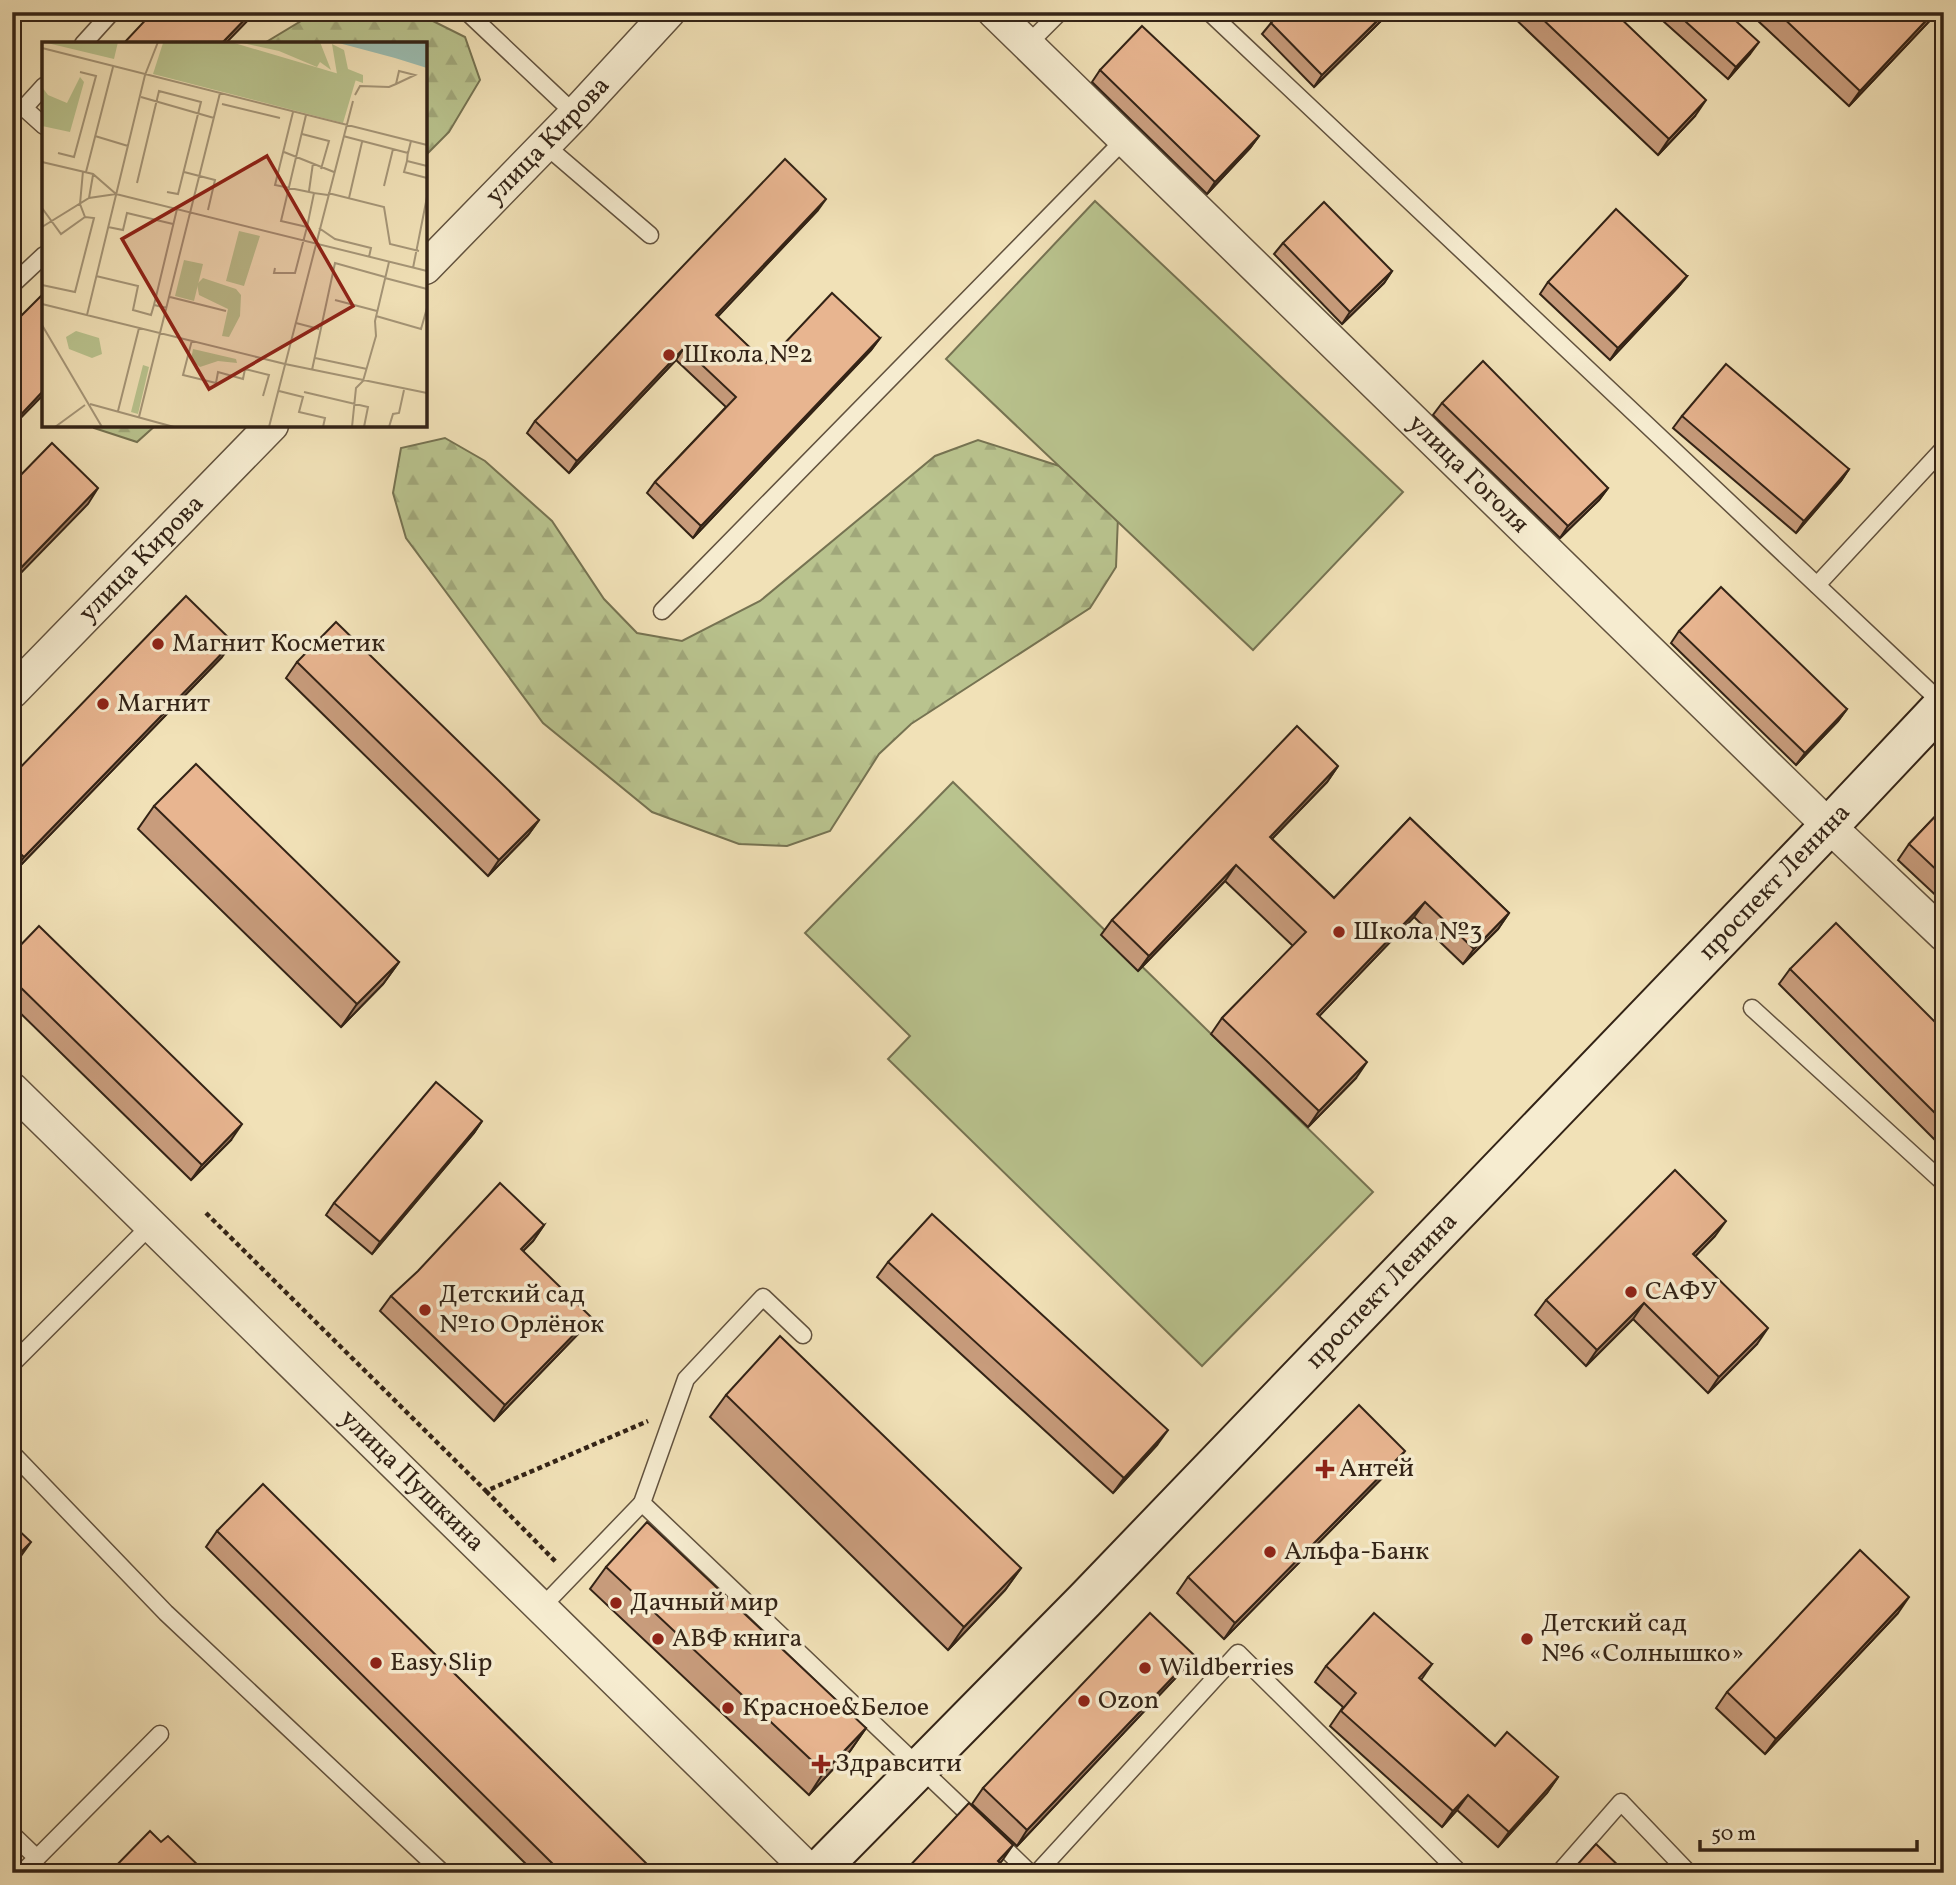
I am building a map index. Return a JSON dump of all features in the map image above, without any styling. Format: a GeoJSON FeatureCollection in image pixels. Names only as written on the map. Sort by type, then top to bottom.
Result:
{"type":"FeatureCollection","features":[{"type":"Feature","properties":{"kind":"street","name":"улица Кирова"},"geometry":{"type":"LineString","coordinates":[[427,266],[575,114],[669,12]]}},
{"type":"Feature","properties":{"kind":"street","name":"улица Гоголя"},"geometry":{"type":"LineString","coordinates":[[994,12],[1829,826],[1944,934]]}},
{"type":"Feature","properties":{"kind":"street","name":"улица Кирова"},"geometry":{"type":"LineString","coordinates":[[12,692],[270,427]]}},
{"type":"Feature","properties":{"kind":"street","name":"проспект Ленина"},"geometry":{"type":"LineString","coordinates":[[814,1873],[1085,1600],[1943,704]]}},
{"type":"Feature","properties":{"kind":"street","name":"улица Пушкина"},"geometry":{"type":"LineString","coordinates":[[12,1089],[814,1873]]}},
{"type":"Feature","properties":{"kind":"lane"},"geometry":{"type":"LineString","coordinates":[[85,42],[111,12]]}},
{"type":"Feature","properties":{"kind":"lane"},"geometry":{"type":"LineString","coordinates":[[467,12],[575,114]]}},
{"type":"Feature","properties":{"kind":"lane"},"geometry":{"type":"LineString","coordinates":[[1027,45],[1060,12]]}},
{"type":"Feature","properties":{"kind":"lane"},"geometry":{"type":"LineString","coordinates":[[1209,12],[1943,704]]}},
{"type":"Feature","properties":{"kind":"lane"},"geometry":{"type":"LineString","coordinates":[[42,88],[24,108],[42,125]]}},
{"type":"Feature","properties":{"kind":"lane"},"geometry":{"type":"LineString","coordinates":[[662,611],[1124,140]]}},
{"type":"Feature","properties":{"kind":"lane"},"geometry":{"type":"LineString","coordinates":[[545,145],[650,235]]}},
{"type":"Feature","properties":{"kind":"lane"},"geometry":{"type":"LineString","coordinates":[[12,285],[42,257]]}},
{"type":"Feature","properties":{"kind":"lane"},"geometry":{"type":"LineString","coordinates":[[1817,585],[1944,448]]}},
{"type":"Feature","properties":{"kind":"lane"},"geometry":{"type":"LineString","coordinates":[[1752,1008],[1944,1183]]}},
{"type":"Feature","properties":{"kind":"lane"},"geometry":{"type":"LineString","coordinates":[[12,1364],[151,1225]]}},
{"type":"Feature","properties":{"kind":"lane"},"geometry":{"type":"LineString","coordinates":[[541,1608],[642,1503],[685,1379],[763,1297],[803,1335]]}},
{"type":"Feature","properties":{"kind":"lane"},"geometry":{"type":"LineString","coordinates":[[12,1453],[166,1613],[443,1873]]}},
{"type":"Feature","properties":{"kind":"lane"},"geometry":{"type":"LineString","coordinates":[[642,1503],[1030,1873]]}},
{"type":"Feature","properties":{"kind":"lane"},"geometry":{"type":"LineString","coordinates":[[1037,1873],[1238,1653],[1460,1873]]}},
{"type":"Feature","properties":{"kind":"lane"},"geometry":{"type":"LineString","coordinates":[[22,1873],[160,1734]]}},
{"type":"Feature","properties":{"kind":"lane"},"geometry":{"type":"LineString","coordinates":[[1559,1873],[1621,1802],[1689,1873]]}},
{"type":"Feature","properties":{"kind":"lane"},"geometry":{"type":"LineString","coordinates":[[12,1834],[37,1858]]}},
{"type":"Feature","properties":{"kind":"path"},"geometry":{"type":"LineString","coordinates":[[206,1213],[571,1577]]}},
{"type":"Feature","properties":{"kind":"path"},"geometry":{"type":"LineString","coordinates":[[486,1491],[675,1409]]}},
{"type":"Feature","properties":{"kind":"green space"},"geometry":{"type":"Polygon","coordinates":[[[316,12],[415,12],[465,37],[480,80],[449,132],[427,154],[427,42],[266,42],[316,12]]]}},
{"type":"Feature","properties":{"kind":"green space"},"geometry":{"type":"Polygon","coordinates":[[[1095,201],[1403,492],[1253,650],[946,359],[1095,201]]]}},
{"type":"Feature","properties":{"kind":"green space"},"geometry":{"type":"Polygon","coordinates":[[[94,427],[154,427],[137,442],[94,427]]]}},
{"type":"Feature","properties":{"kind":"green space"},"geometry":{"type":"Polygon","coordinates":[[[445,438],[485,461],[552,521],[604,599],[637,633],[682,641],[760,601],[935,456],[978,440],[1097,478],[1118,517],[1116,567],[1090,608],[911,724],[879,754],[830,831],[787,846],[739,844],[652,812],[543,723],[406,538],[393,493],[401,448],[445,438]]]}},
{"type":"Feature","properties":{"kind":"green space"},"geometry":{"type":"Polygon","coordinates":[[[953,782],[1373,1192],[1202,1366],[888,1059],[910,1036],[805,933],[953,782]]]}},
{"type":"Feature","properties":{"kind":"building"},"geometry":{"type":"Polygon","coordinates":[[[153,12],[252,12],[223,42],[125,42],[153,12]]]}},
{"type":"Feature","properties":{"kind":"building"},"geometry":{"type":"Polygon","coordinates":[[[1281,12],[1386,12],[1322,75],[1271,23],[1281,12]]]}},
{"type":"Feature","properties":{"kind":"building"},"geometry":{"type":"Polygon","coordinates":[[[1535,12],[1614,12],[1706,100],[1669,139],[1535,12]]]}},
{"type":"Feature","properties":{"kind":"building"},"geometry":{"type":"Polygon","coordinates":[[[1675,12],[1726,12],[1759,42],[1736,67],[1675,12]]]}},
{"type":"Feature","properties":{"kind":"building"},"geometry":{"type":"Polygon","coordinates":[[[1777,12],[1934,12],[1860,91],[1777,12]]]}},
{"type":"Feature","properties":{"kind":"building"},"geometry":{"type":"Polygon","coordinates":[[[1142,26],[1259,136],[1215,182],[1100,70],[1142,26]]]}},
{"type":"Feature","properties":{"kind":"building","name":"Школа №2"},"geometry":{"type":"Polygon","coordinates":[[[785,159],[826,199],[716,315],[766,363],[832,293],[880,338],[701,526],[655,482],[736,397],[684,348],[577,461],[535,421],[785,159]]]}},
{"type":"Feature","properties":{"kind":"building"},"geometry":{"type":"Polygon","coordinates":[[[1324,202],[1392,271],[1350,312],[1283,243],[1324,202]]]}},
{"type":"Feature","properties":{"kind":"building"},"geometry":{"type":"Polygon","coordinates":[[[1616,209],[1687,276],[1618,348],[1548,282],[1616,209]]]}},
{"type":"Feature","properties":{"kind":"building"},"geometry":{"type":"Polygon","coordinates":[[[42,295],[42,392],[13,423],[12,325],[42,295]]]}},
{"type":"Feature","properties":{"kind":"building"},"geometry":{"type":"Polygon","coordinates":[[[1483,361],[1608,488],[1568,526],[1442,403],[1483,361]]]}},
{"type":"Feature","properties":{"kind":"building"},"geometry":{"type":"Polygon","coordinates":[[[1726,364],[1849,469],[1804,521],[1682,416],[1726,364]]]}},
{"type":"Feature","properties":{"kind":"building"},"geometry":{"type":"Polygon","coordinates":[[[52,443],[98,488],[12,577],[12,484],[52,443]]]}},
{"type":"Feature","properties":{"kind":"building"},"geometry":{"type":"Polygon","coordinates":[[[1721,587],[1847,709],[1805,753],[1679,631],[1721,587]]]}},
{"type":"Feature","properties":{"kind":"building"},"geometry":{"type":"Polygon","coordinates":[[[186,596],[233,642],[24,857],[12,846],[12,776],[186,596]]]}},
{"type":"Feature","properties":{"kind":"building"},"geometry":{"type":"Polygon","coordinates":[[[336,622],[539,820],[499,860],[297,662],[336,622]]]}},
{"type":"Feature","properties":{"kind":"building","name":"Школа №3"},"geometry":{"type":"Polygon","coordinates":[[[1297,726],[1338,766],[1270,837],[1334,898],[1410,818],[1509,913],[1474,949],[1425,902],[1317,1014],[1367,1062],[1319,1111],[1222,1018],[1306,932],[1236,865],[1149,956],[1112,920],[1297,726]]]}},
{"type":"Feature","properties":{"kind":"building"},"geometry":{"type":"Polygon","coordinates":[[[196,764],[399,962],[357,1004],[154,806],[196,764]]]}},
{"type":"Feature","properties":{"kind":"building"},"geometry":{"type":"Polygon","coordinates":[[[1944,807],[1944,877],[1909,844],[1944,807]]]}},
{"type":"Feature","properties":{"kind":"building"},"geometry":{"type":"Polygon","coordinates":[[[1836,923],[1944,1031],[1944,1122],[1790,969],[1836,923]]]}},
{"type":"Feature","properties":{"kind":"building"},"geometry":{"type":"Polygon","coordinates":[[[39,926],[242,1124],[202,1165],[12,979],[12,954],[39,926]]]}},
{"type":"Feature","properties":{"kind":"building","name":"Детский сад №10 Орлёнок"},"geometry":{"type":"Polygon","coordinates":[[[436,1082],[482,1121],[380,1242],[334,1203],[436,1082]]]}},
{"type":"Feature","properties":{"kind":"building","name":"САФУ"},"geometry":{"type":"Polygon","coordinates":[[[1675,1170],[1726,1221],[1693,1254],[1768,1328],[1719,1377],[1644,1303],[1597,1350],[1546,1300],[1675,1170]]]}},
{"type":"Feature","properties":{"kind":"building","name":"Детский сад №10 Орлёнок"},"geometry":{"type":"Polygon","coordinates":[[[500,1183],[544,1225],[521,1249],[591,1317],[505,1405],[391,1296],[500,1183]]]}},
{"type":"Feature","properties":{"kind":"building"},"geometry":{"type":"Polygon","coordinates":[[[932,1214],[1168,1430],[1124,1478],[888,1262],[932,1214]]]}},
{"type":"Feature","properties":{"kind":"building"},"geometry":{"type":"Polygon","coordinates":[[[780,1336],[1021,1568],[964,1627],[726,1395],[780,1336]]]}},
{"type":"Feature","properties":{"kind":"building"},"geometry":{"type":"Polygon","coordinates":[[[1359,1405],[1405,1451],[1235,1623],[1188,1577],[1359,1405]]]}},
{"type":"Feature","properties":{"kind":"building"},"geometry":{"type":"Polygon","coordinates":[[[263,1484],[656,1873],[562,1873],[217,1531],[263,1484]]]}},
{"type":"Feature","properties":{"kind":"building"},"geometry":{"type":"Polygon","coordinates":[[[647,1522],[866,1728],[824,1772],[606,1567],[647,1522]]]}},
{"type":"Feature","properties":{"kind":"building"},"geometry":{"type":"Polygon","coordinates":[[[12,1524],[31,1542],[12,1561],[12,1524]]]}},
{"type":"Feature","properties":{"kind":"building"},"geometry":{"type":"Polygon","coordinates":[[[1860,1550],[1909,1597],[1776,1739],[1727,1692],[1860,1550]]]}},
{"type":"Feature","properties":{"kind":"building"},"geometry":{"type":"Polygon","coordinates":[[[1150,1613],[1194,1655],[1027,1830],[983,1788],[1150,1613]]]}},
{"type":"Feature","properties":{"kind":"building"},"geometry":{"type":"Polygon","coordinates":[[[1374,1613],[1432,1664],[1419,1678],[1495,1746],[1507,1732],[1558,1777],[1509,1832],[1468,1795],[1453,1811],[1341,1711],[1356,1693],[1326,1666],[1374,1613]]]}},
{"type":"Feature","properties":{"kind":"building"},"geometry":{"type":"Polygon","coordinates":[[[969,1803],[1013,1845],[998,1861],[1010,1873],[903,1873],[969,1803]]]}},
{"type":"Feature","properties":{"kind":"building"},"geometry":{"type":"Polygon","coordinates":[[[150,1831],[161,1842],[168,1836],[201,1868],[197,1873],[109,1873],[150,1831]]]}},
{"type":"Feature","properties":{"kind":"building"},"geometry":{"type":"Polygon","coordinates":[[[1596,1844],[1626,1873],[1566,1873],[1578,1864],[1596,1844]]]}},
{"type":"Feature","properties":{"kind":"place","name":"Школа №2"},"geometry":{"type":"Point","coordinates":[669,355]}},
{"type":"Feature","properties":{"kind":"place","name":"Магнит Косметик"},"geometry":{"type":"Point","coordinates":[158,644]}},
{"type":"Feature","properties":{"kind":"place","name":"Магнит"},"geometry":{"type":"Point","coordinates":[103,704]}},
{"type":"Feature","properties":{"kind":"place","name":"Школа №3"},"geometry":{"type":"Point","coordinates":[1339,932]}},
{"type":"Feature","properties":{"kind":"place","name":"САФУ"},"geometry":{"type":"Point","coordinates":[1631,1292]}},
{"type":"Feature","properties":{"kind":"place","name":"Детский сад №10 Орлёнок"},"geometry":{"type":"Point","coordinates":[425,1310]}},
{"type":"Feature","properties":{"kind":"place","name":"Антей"},"geometry":{"type":"Point","coordinates":[1325,1469]}},
{"type":"Feature","properties":{"kind":"place","name":"Альфа-Банк"},"geometry":{"type":"Point","coordinates":[1270,1552]}},
{"type":"Feature","properties":{"kind":"place","name":"Дачный мир"},"geometry":{"type":"Point","coordinates":[616,1603]}},
{"type":"Feature","properties":{"kind":"place","name":"АВФ книга"},"geometry":{"type":"Point","coordinates":[658,1639]}},
{"type":"Feature","properties":{"kind":"place","name":"Детский сад №6 «Солнышко»"},"geometry":{"type":"Point","coordinates":[1527,1639]}},
{"type":"Feature","properties":{"kind":"place","name":"Easy Slip"},"geometry":{"type":"Point","coordinates":[376,1663]}},
{"type":"Feature","properties":{"kind":"place","name":"Wildberries"},"geometry":{"type":"Point","coordinates":[1145,1668]}},
{"type":"Feature","properties":{"kind":"place","name":"Ozon"},"geometry":{"type":"Point","coordinates":[1084,1701]}},
{"type":"Feature","properties":{"kind":"place","name":"Красное&Белое"},"geometry":{"type":"Point","coordinates":[728,1708]}},
{"type":"Feature","properties":{"kind":"place","name":"Здравсити"},"geometry":{"type":"Point","coordinates":[821,1764]}}]}
